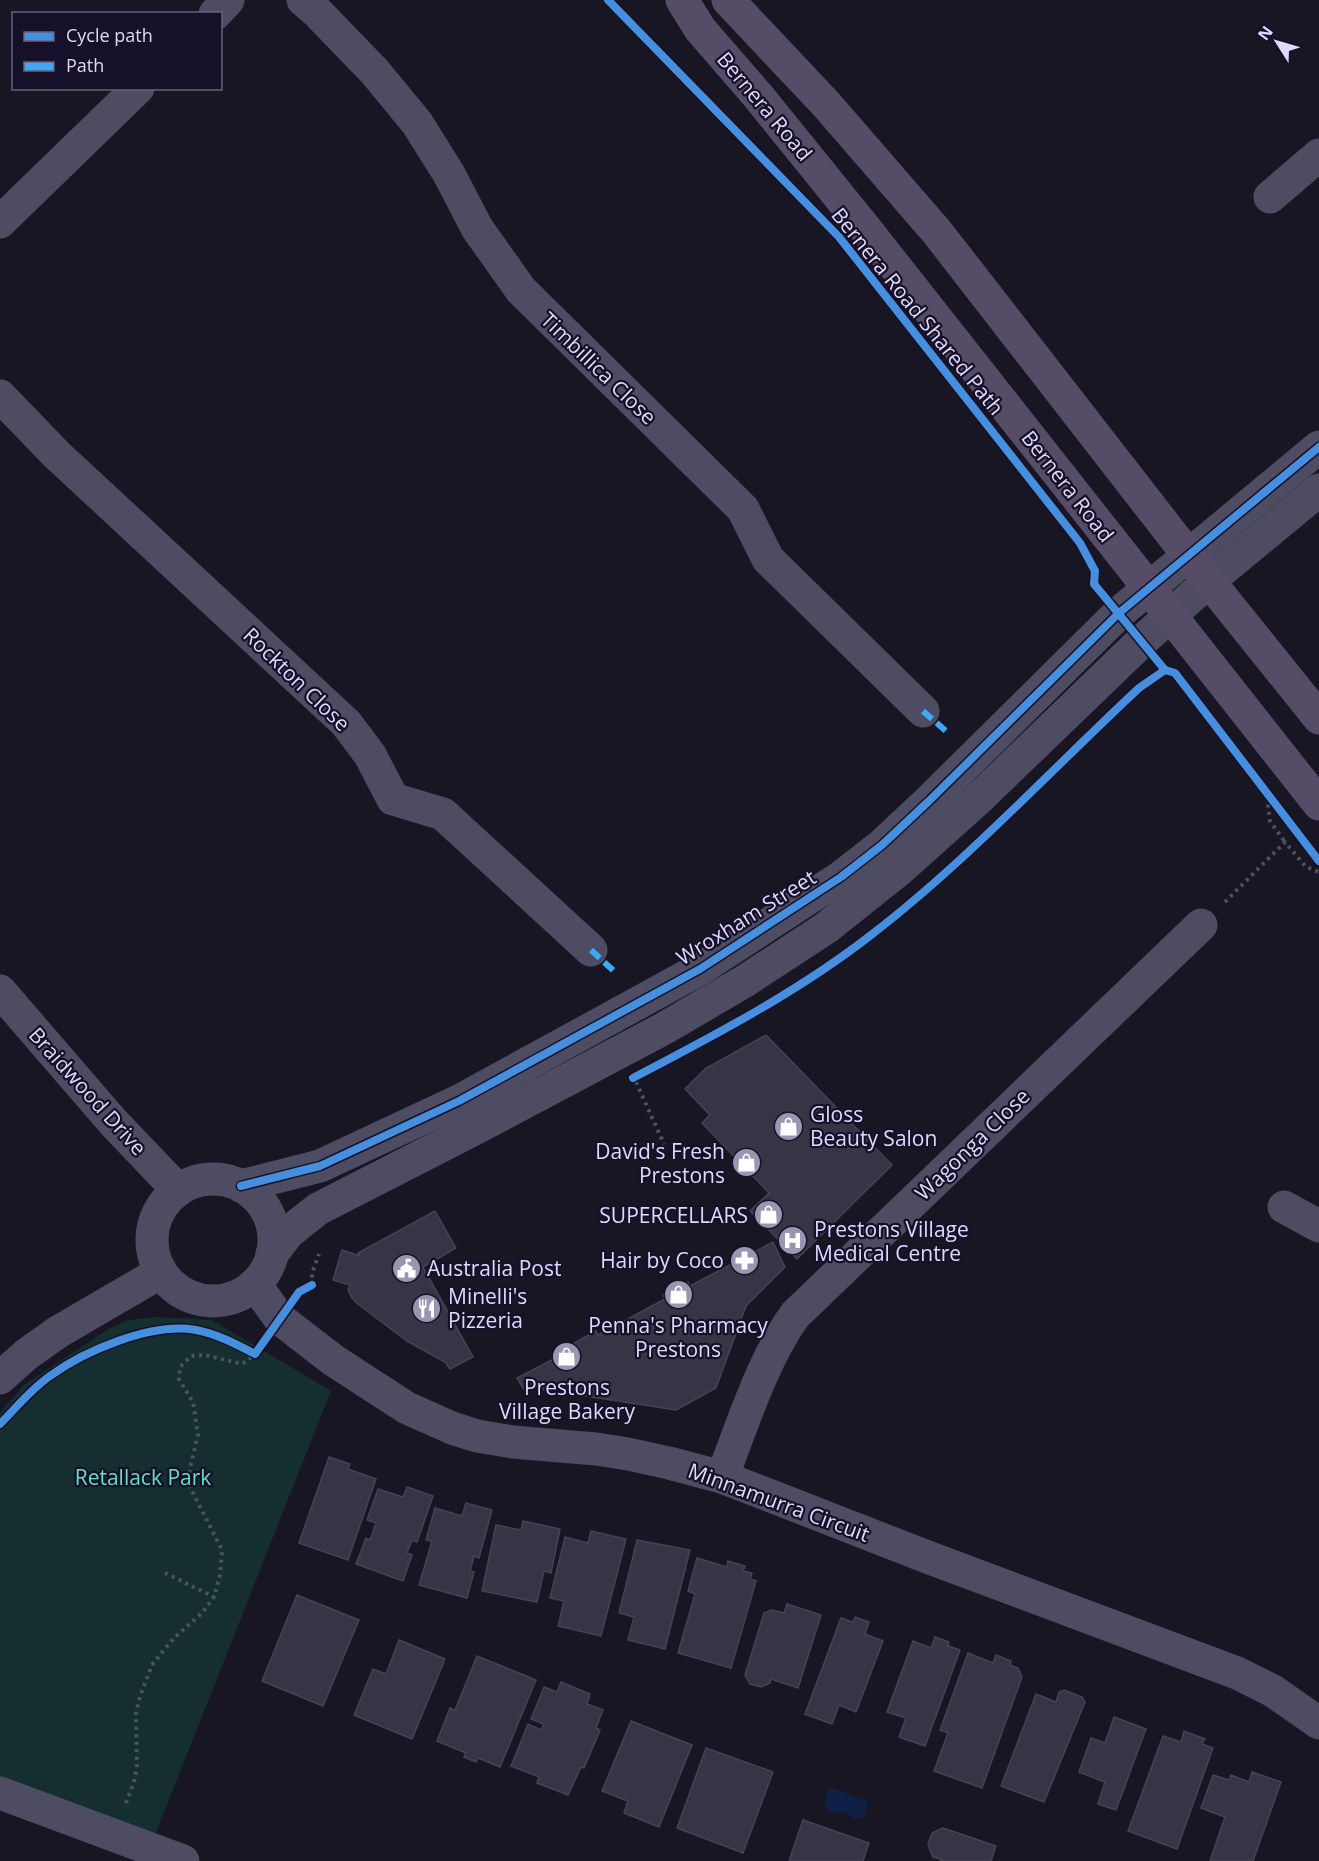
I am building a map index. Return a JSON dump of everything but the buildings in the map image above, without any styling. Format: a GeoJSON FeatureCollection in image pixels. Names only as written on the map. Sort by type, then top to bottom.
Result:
{"type":"FeatureCollection","features":[{"type":"Feature","properties":{"kind":"main road","name":"Bernera Road"},"geometry":{"type":"LineString","coordinates":[[682,0],[700,29],[758,96],[868,232],[1147,589],[1319,804]]}},
{"type":"Feature","properties":{"kind":"main road","name":"Bernera Road"},"geometry":{"type":"LineString","coordinates":[[728,0],[826,104],[937,232],[1188,555],[1319,718]]}},
{"type":"Feature","properties":{"kind":"street"},"geometry":{"type":"LineString","coordinates":[[217,12],[228,0]]}},
{"type":"Feature","properties":{"kind":"street","name":"Timbillica Close"},"geometry":{"type":"LineString","coordinates":[[303,0],[375,72],[417,123],[449,174],[477,228],[520,290],[743,509],[768,559],[923,711]]}},
{"type":"Feature","properties":{"kind":"street"},"geometry":{"type":"LineString","coordinates":[[0,222],[136,90]]}},
{"type":"Feature","properties":{"kind":"street"},"geometry":{"type":"LineString","coordinates":[[1270,197],[1319,155]]}},
{"type":"Feature","properties":{"kind":"street","name":"Rockton Close"},"geometry":{"type":"LineString","coordinates":[[0,396],[56,454],[346,723],[370,755],[393,800],[443,813],[591,950]]}},
{"type":"Feature","properties":{"kind":"street","name":"Wroxham Street"},"geometry":{"type":"LineString","coordinates":[[241,1186],[320,1166],[459,1101],[700,969],[841,877],[882,845],[1119,613],[1319,447]]}},
{"type":"Feature","properties":{"kind":"street"},"geometry":{"type":"LineString","coordinates":[[272,1254],[289,1232],[318,1209],[663,1029],[745,981],[826,928],[900,869],[1170,616],[1319,490]]}},
{"type":"Feature","properties":{"kind":"street","name":"Wagonga Close"},"geometry":{"type":"LineString","coordinates":[[722,1477],[769,1359],[783,1331],[795,1315],[1201,925]]}},
{"type":"Feature","properties":{"kind":"street","name":"Braidwood Drive"},"geometry":{"type":"LineString","coordinates":[[0,991],[113,1122],[178,1190]]}},
{"type":"Feature","properties":{"kind":"street"},"geometry":{"type":"LineString","coordinates":[[209,1179],[225,1180],[241,1186],[257,1198],[269,1215],[274,1234],[272,1254],[266,1270],[255,1284],[239,1295],[221,1300],[202,1300],[184,1294],[169,1282],[161,1272],[153,1250],[153,1233],[157,1217],[165,1202],[178,1190],[209,1179]]}},
{"type":"Feature","properties":{"kind":"street"},"geometry":{"type":"LineString","coordinates":[[1284,1207],[1319,1226]]}},
{"type":"Feature","properties":{"kind":"street"},"geometry":{"type":"LineString","coordinates":[[0,1378],[27,1354],[58,1332],[161,1272]]}},
{"type":"Feature","properties":{"kind":"street","name":"Minnamurra Circuit"},"geometry":{"type":"LineString","coordinates":[[255,1284],[280,1319],[333,1360],[398,1402],[453,1428],[477,1436],[513,1443],[596,1449],[628,1454],[722,1477],[1237,1673],[1273,1691],[1319,1723]]}},
{"type":"Feature","properties":{"kind":"street"},"geometry":{"type":"LineString","coordinates":[[0,1793],[183,1861]]}},
{"type":"Feature","properties":{"kind":"path"},"geometry":{"type":"LineString","coordinates":[[1260,786],[1275,804]]}},
{"type":"Feature","properties":{"kind":"path"},"geometry":{"type":"LineString","coordinates":[[1267,795],[1269,821],[1306,867],[1319,872]]}},
{"type":"Feature","properties":{"kind":"path"},"geometry":{"type":"LineString","coordinates":[[1201,925],[1285,842]]}},
{"type":"Feature","properties":{"kind":"path"},"geometry":{"type":"LineString","coordinates":[[644,1072],[633,1078],[664,1144]]}},
{"type":"Feature","properties":{"kind":"path"},"geometry":{"type":"LineString","coordinates":[[114,1835],[134,1782],[137,1766],[136,1714],[152,1665],[173,1639],[202,1613],[214,1597],[220,1575],[222,1550],[189,1485],[190,1468],[198,1435],[193,1402],[180,1379],[180,1367],[191,1356],[205,1355],[242,1364],[280,1319],[299,1292],[312,1285]]}},
{"type":"Feature","properties":{"kind":"path"},"geometry":{"type":"LineString","coordinates":[[165,1573],[214,1597]]}},
{"type":"Feature","properties":{"kind":"green space","name":"Retallack Park"},"geometry":{"type":"Polygon","coordinates":[[[158,1317],[212,1320],[331,1391],[155,1835],[0,1780],[0,1413],[24,1385],[107,1330],[128,1320],[158,1317]]]}},
{"type":"Feature","properties":{"kind":"water"},"geometry":{"type":"Polygon","coordinates":[[[832,1788],[867,1801],[864,1817],[855,1819],[845,1812],[832,1813],[826,1809],[824,1802],[829,1789],[832,1788]]]}},
{"type":"Feature","properties":{"kind":"marked path"},"geometry":{"type":"LineString","coordinates":[[923,711],[947,732]]}},
{"type":"Feature","properties":{"kind":"marked path"},"geometry":{"type":"LineString","coordinates":[[591,950],[616,973]]}},
{"type":"Feature","properties":{"kind":"cycle path","name":"Bernera Road Shared Path"},"geometry":{"type":"LineString","coordinates":[[608,0],[839,237],[1080,543],[1095,571],[1094,584],[1165,670]]}},
{"type":"Feature","properties":{"kind":"cycle path"},"geometry":{"type":"LineString","coordinates":[[241,1186],[320,1166],[459,1101],[700,969],[841,877],[882,845],[930,800],[1119,613],[1319,447]]}},
{"type":"Feature","properties":{"kind":"cycle path"},"geometry":{"type":"LineString","coordinates":[[1165,670],[1175,673],[1319,861]]}},
{"type":"Feature","properties":{"kind":"cycle path"},"geometry":{"type":"LineString","coordinates":[[633,1078],[785,994],[871,935],[975,846],[1139,688],[1165,670]]}},
{"type":"Feature","properties":{"kind":"cycle path"},"geometry":{"type":"LineString","coordinates":[[0,1424],[50,1376],[100,1348],[139,1334],[159,1330],[196,1330],[234,1343],[255,1354],[299,1292],[312,1285]]}},
{"type":"Feature","properties":{"kind":"place","name":"Gloss Beauty Salon"},"geometry":{"type":"Point","coordinates":[789,1126]}},
{"type":"Feature","properties":{"kind":"place","name":"David's Fresh Prestons"},"geometry":{"type":"Point","coordinates":[746,1163]}},
{"type":"Feature","properties":{"kind":"place","name":"SUPERCELLARS"},"geometry":{"type":"Point","coordinates":[769,1215]}},
{"type":"Feature","properties":{"kind":"place","name":"Prestons Village Medical Centre"},"geometry":{"type":"Point","coordinates":[793,1241]}},
{"type":"Feature","properties":{"kind":"place","name":"Hair by Coco"},"geometry":{"type":"Point","coordinates":[745,1260]}},
{"type":"Feature","properties":{"kind":"place","name":"Australia Post"},"geometry":{"type":"Point","coordinates":[406,1268]}},
{"type":"Feature","properties":{"kind":"place","name":"Penna's Pharmacy Prestons"},"geometry":{"type":"Point","coordinates":[678,1294]}},
{"type":"Feature","properties":{"kind":"place","name":"Minelli's Pizzeria"},"geometry":{"type":"Point","coordinates":[427,1308]}},
{"type":"Feature","properties":{"kind":"place","name":"Prestons Village Bakery"},"geometry":{"type":"Point","coordinates":[567,1356]}}]}
